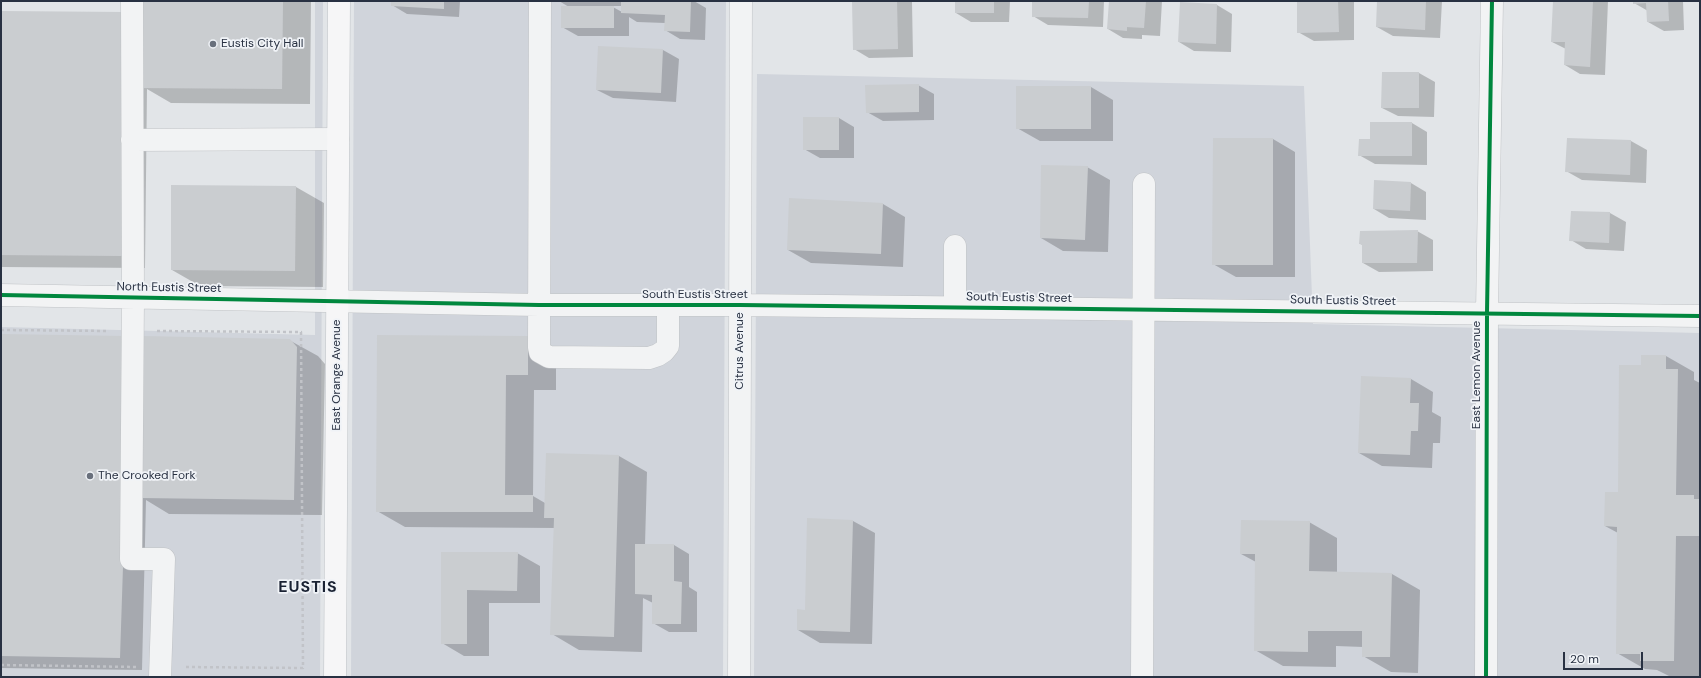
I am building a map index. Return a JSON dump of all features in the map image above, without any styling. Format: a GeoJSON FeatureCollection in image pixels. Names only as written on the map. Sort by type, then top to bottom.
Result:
{"type":"FeatureCollection","features":[{"type":"Feature","properties":{"kind":"main road","name":"East Orange Avenue"},"geometry":{"type":"LineString","coordinates":[[335,677],[339,1]]}},
{"type":"Feature","properties":{"kind":"street"},"geometry":{"type":"LineString","coordinates":[[132,1],[133,331],[131,559],[164,559],[161,672]]}},
{"type":"Feature","properties":{"kind":"street"},"geometry":{"type":"LineString","coordinates":[[540,1],[539,347],[543,355],[549,357],[641,358],[658,355],[668,346],[668,306]]}},
{"type":"Feature","properties":{"kind":"street","name":"Citrus Avenue"},"geometry":{"type":"LineString","coordinates":[[738,677],[741,1]]}},
{"type":"Feature","properties":{"kind":"street","name":"East Lemon Avenue"},"geometry":{"type":"LineString","coordinates":[[1486,677],[1487,312],[1492,1]]}},
{"type":"Feature","properties":{"kind":"street"},"geometry":{"type":"LineString","coordinates":[[132,140],[338,139]]}},
{"type":"Feature","properties":{"kind":"street"},"geometry":{"type":"LineString","coordinates":[[1142,677],[1144,184]]}},
{"type":"Feature","properties":{"kind":"street"},"geometry":{"type":"LineString","coordinates":[[955,246],[955,307]]}},
{"type":"Feature","properties":{"kind":"street","name":"North Eustis Street"},"geometry":{"type":"LineString","coordinates":[[1,295],[337,301]]}},
{"type":"Feature","properties":{"kind":"street","name":"South Eustis Street"},"geometry":{"type":"LineString","coordinates":[[337,301],[539,305],[740,305],[1487,312],[1700,316]]}},
{"type":"Feature","properties":{"kind":"path"},"geometry":{"type":"LineString","coordinates":[[1,330],[301,332],[303,668],[161,672],[1,665]]}},
{"type":"Feature","properties":{"kind":"shaded area"},"geometry":{"type":"Polygon","coordinates":[[[315,1],[323,1],[320,677],[1,677],[1,327],[315,335],[315,1]]]}},
{"type":"Feature","properties":{"kind":"shaded area"},"geometry":{"type":"Polygon","coordinates":[[[354,1],[726,1],[723,677],[351,677],[354,1]]]}},
{"type":"Feature","properties":{"kind":"shaded area"},"geometry":{"type":"Polygon","coordinates":[[[757,74],[1304,86],[1313,324],[1700,333],[1700,677],[754,677],[757,74]]]}},
{"type":"Feature","properties":{"kind":"building","name":"Eustis City Hall"},"geometry":{"type":"Polygon","coordinates":[[[143,1],[283,1],[282,89],[142,88],[143,1]]]}},
{"type":"Feature","properties":{"kind":"building"},"geometry":{"type":"Polygon","coordinates":[[[391,1],[444,1],[444,9],[391,6],[391,1]]]}},
{"type":"Feature","properties":{"kind":"building"},"geometry":{"type":"Polygon","coordinates":[[[621,1],[691,1],[690,32],[664,31],[665,15],[621,13],[621,1]]]}},
{"type":"Feature","properties":{"kind":"building"},"geometry":{"type":"Polygon","coordinates":[[[852,1],[897,1],[898,49],[853,50],[852,1]]]}},
{"type":"Feature","properties":{"kind":"building"},"geometry":{"type":"Polygon","coordinates":[[[955,1],[994,1],[994,13],[955,13],[955,1]]]}},
{"type":"Feature","properties":{"kind":"building"},"geometry":{"type":"Polygon","coordinates":[[[1032,1],[1089,1],[1088,18],[1032,17],[1032,1]]]}},
{"type":"Feature","properties":{"kind":"building"},"geometry":{"type":"Polygon","coordinates":[[[1109,1],[1146,1],[1144,28],[1127,27],[1127,31],[1107,29],[1109,1]]]}},
{"type":"Feature","properties":{"kind":"building"},"geometry":{"type":"Polygon","coordinates":[[[1297,1],[1338,1],[1339,32],[1297,33],[1297,1]]]}},
{"type":"Feature","properties":{"kind":"building"},"geometry":{"type":"Polygon","coordinates":[[[1377,1],[1426,1],[1425,30],[1376,27],[1377,1]]]}},
{"type":"Feature","properties":{"kind":"building"},"geometry":{"type":"Polygon","coordinates":[[[1553,1],[1593,1],[1590,67],[1564,65],[1565,42],[1551,42],[1553,1]]]}},
{"type":"Feature","properties":{"kind":"building"},"geometry":{"type":"Polygon","coordinates":[[[1633,1],[1668,1],[1669,21],[1647,22],[1646,3],[1633,4],[1633,1]]]}},
{"type":"Feature","properties":{"kind":"building"},"geometry":{"type":"Polygon","coordinates":[[[1180,2],[1217,4],[1216,44],[1178,42],[1180,2]]]}},
{"type":"Feature","properties":{"kind":"building"},"geometry":{"type":"Polygon","coordinates":[[[561,6],[614,6],[614,28],[561,28],[561,6]]]}},
{"type":"Feature","properties":{"kind":"building"},"geometry":{"type":"Polygon","coordinates":[[[1,11],[125,12],[123,256],[1,255],[1,11]]]}},
{"type":"Feature","properties":{"kind":"building"},"geometry":{"type":"Polygon","coordinates":[[[598,46],[663,49],[661,93],[596,90],[598,46]]]}},
{"type":"Feature","properties":{"kind":"building"},"geometry":{"type":"Polygon","coordinates":[[[1382,72],[1419,72],[1419,108],[1381,108],[1382,72]]]}},
{"type":"Feature","properties":{"kind":"building"},"geometry":{"type":"Polygon","coordinates":[[[919,84],[919,112],[866,113],[865,85],[919,84]]]}},
{"type":"Feature","properties":{"kind":"building"},"geometry":{"type":"Polygon","coordinates":[[[1016,86],[1091,86],[1091,129],[1016,129],[1016,86]]]}},
{"type":"Feature","properties":{"kind":"building"},"geometry":{"type":"Polygon","coordinates":[[[803,117],[839,117],[839,150],[803,150],[803,117]]]}},
{"type":"Feature","properties":{"kind":"building"},"geometry":{"type":"Polygon","coordinates":[[[1370,122],[1412,122],[1412,156],[1358,156],[1359,139],[1370,139],[1370,122]]]}},
{"type":"Feature","properties":{"kind":"building"},"geometry":{"type":"Polygon","coordinates":[[[1213,138],[1273,138],[1273,265],[1212,265],[1213,138]]]}},
{"type":"Feature","properties":{"kind":"building"},"geometry":{"type":"Polygon","coordinates":[[[1567,138],[1631,140],[1630,175],[1565,172],[1567,138]]]}},
{"type":"Feature","properties":{"kind":"building"},"geometry":{"type":"Polygon","coordinates":[[[1041,165],[1088,166],[1085,240],[1040,238],[1041,165]]]}},
{"type":"Feature","properties":{"kind":"building"},"geometry":{"type":"Polygon","coordinates":[[[1374,180],[1411,182],[1410,211],[1373,209],[1374,180]]]}},
{"type":"Feature","properties":{"kind":"building"},"geometry":{"type":"Polygon","coordinates":[[[171,185],[296,186],[295,271],[171,270],[171,185]]]}},
{"type":"Feature","properties":{"kind":"building"},"geometry":{"type":"Polygon","coordinates":[[[789,198],[883,203],[881,254],[787,250],[789,198]]]}},
{"type":"Feature","properties":{"kind":"building"},"geometry":{"type":"Polygon","coordinates":[[[1571,211],[1610,212],[1609,243],[1569,241],[1571,211]]]}},
{"type":"Feature","properties":{"kind":"building"},"geometry":{"type":"Polygon","coordinates":[[[1418,230],[1417,263],[1362,263],[1362,244],[1359,244],[1360,231],[1418,230]]]}},
{"type":"Feature","properties":{"kind":"building"},"geometry":{"type":"Polygon","coordinates":[[[1,334],[125,336],[124,536],[120,658],[1,656],[1,334]]]}},
{"type":"Feature","properties":{"kind":"building"},"geometry":{"type":"Polygon","coordinates":[[[377,335],[528,336],[528,375],[506,375],[505,495],[533,495],[533,512],[376,512],[377,335]]]}},
{"type":"Feature","properties":{"kind":"building"},"geometry":{"type":"Polygon","coordinates":[[[142,336],[290,339],[297,347],[294,500],[140,498],[142,336]]]}},
{"type":"Feature","properties":{"kind":"building"},"geometry":{"type":"Polygon","coordinates":[[[1641,355],[1666,355],[1666,369],[1678,369],[1676,495],[1694,495],[1694,499],[1700,499],[1700,536],[1676,536],[1674,661],[1640,661],[1640,654],[1616,654],[1617,527],[1604,526],[1605,492],[1618,492],[1619,365],[1641,365],[1641,355]]]}},
{"type":"Feature","properties":{"kind":"building"},"geometry":{"type":"Polygon","coordinates":[[[1361,376],[1411,378],[1410,403],[1419,403],[1418,431],[1411,431],[1410,455],[1358,453],[1361,376]]]}},
{"type":"Feature","properties":{"kind":"building"},"geometry":{"type":"Polygon","coordinates":[[[546,453],[619,455],[614,637],[550,635],[554,518],[544,518],[546,453]]]}},
{"type":"Feature","properties":{"kind":"building"},"geometry":{"type":"Polygon","coordinates":[[[807,518],[853,520],[850,632],[797,630],[797,609],[805,610],[807,518]]]}},
{"type":"Feature","properties":{"kind":"building"},"geometry":{"type":"Polygon","coordinates":[[[1241,520],[1310,521],[1309,571],[1392,573],[1390,657],[1362,657],[1362,631],[1308,631],[1308,652],[1254,651],[1255,554],[1240,554],[1241,520]]]}},
{"type":"Feature","properties":{"kind":"building"},"geometry":{"type":"Polygon","coordinates":[[[635,544],[674,544],[674,581],[682,582],[681,624],[652,624],[652,595],[635,594],[635,544]]]}},
{"type":"Feature","properties":{"kind":"building"},"geometry":{"type":"Polygon","coordinates":[[[441,552],[518,552],[517,591],[467,590],[467,644],[441,644],[441,552]]]}},
{"type":"Feature","properties":{"kind":"cycle path"},"geometry":{"type":"LineString","coordinates":[[1486,677],[1487,312],[1492,1]]}},
{"type":"Feature","properties":{"kind":"cycle path"},"geometry":{"type":"LineString","coordinates":[[1,295],[539,305],[740,305],[1700,316]]}},
{"type":"Feature","properties":{"kind":"place","name":"Eustis City Hall"},"geometry":{"type":"Point","coordinates":[213,44]}},
{"type":"Feature","properties":{"kind":"place","name":"The Crooked Fork"},"geometry":{"type":"Point","coordinates":[90,476]}},
{"type":"Feature","properties":{"kind":"district","name":"EUSTIS"},"geometry":{"type":"Point","coordinates":[308,588]}}]}
